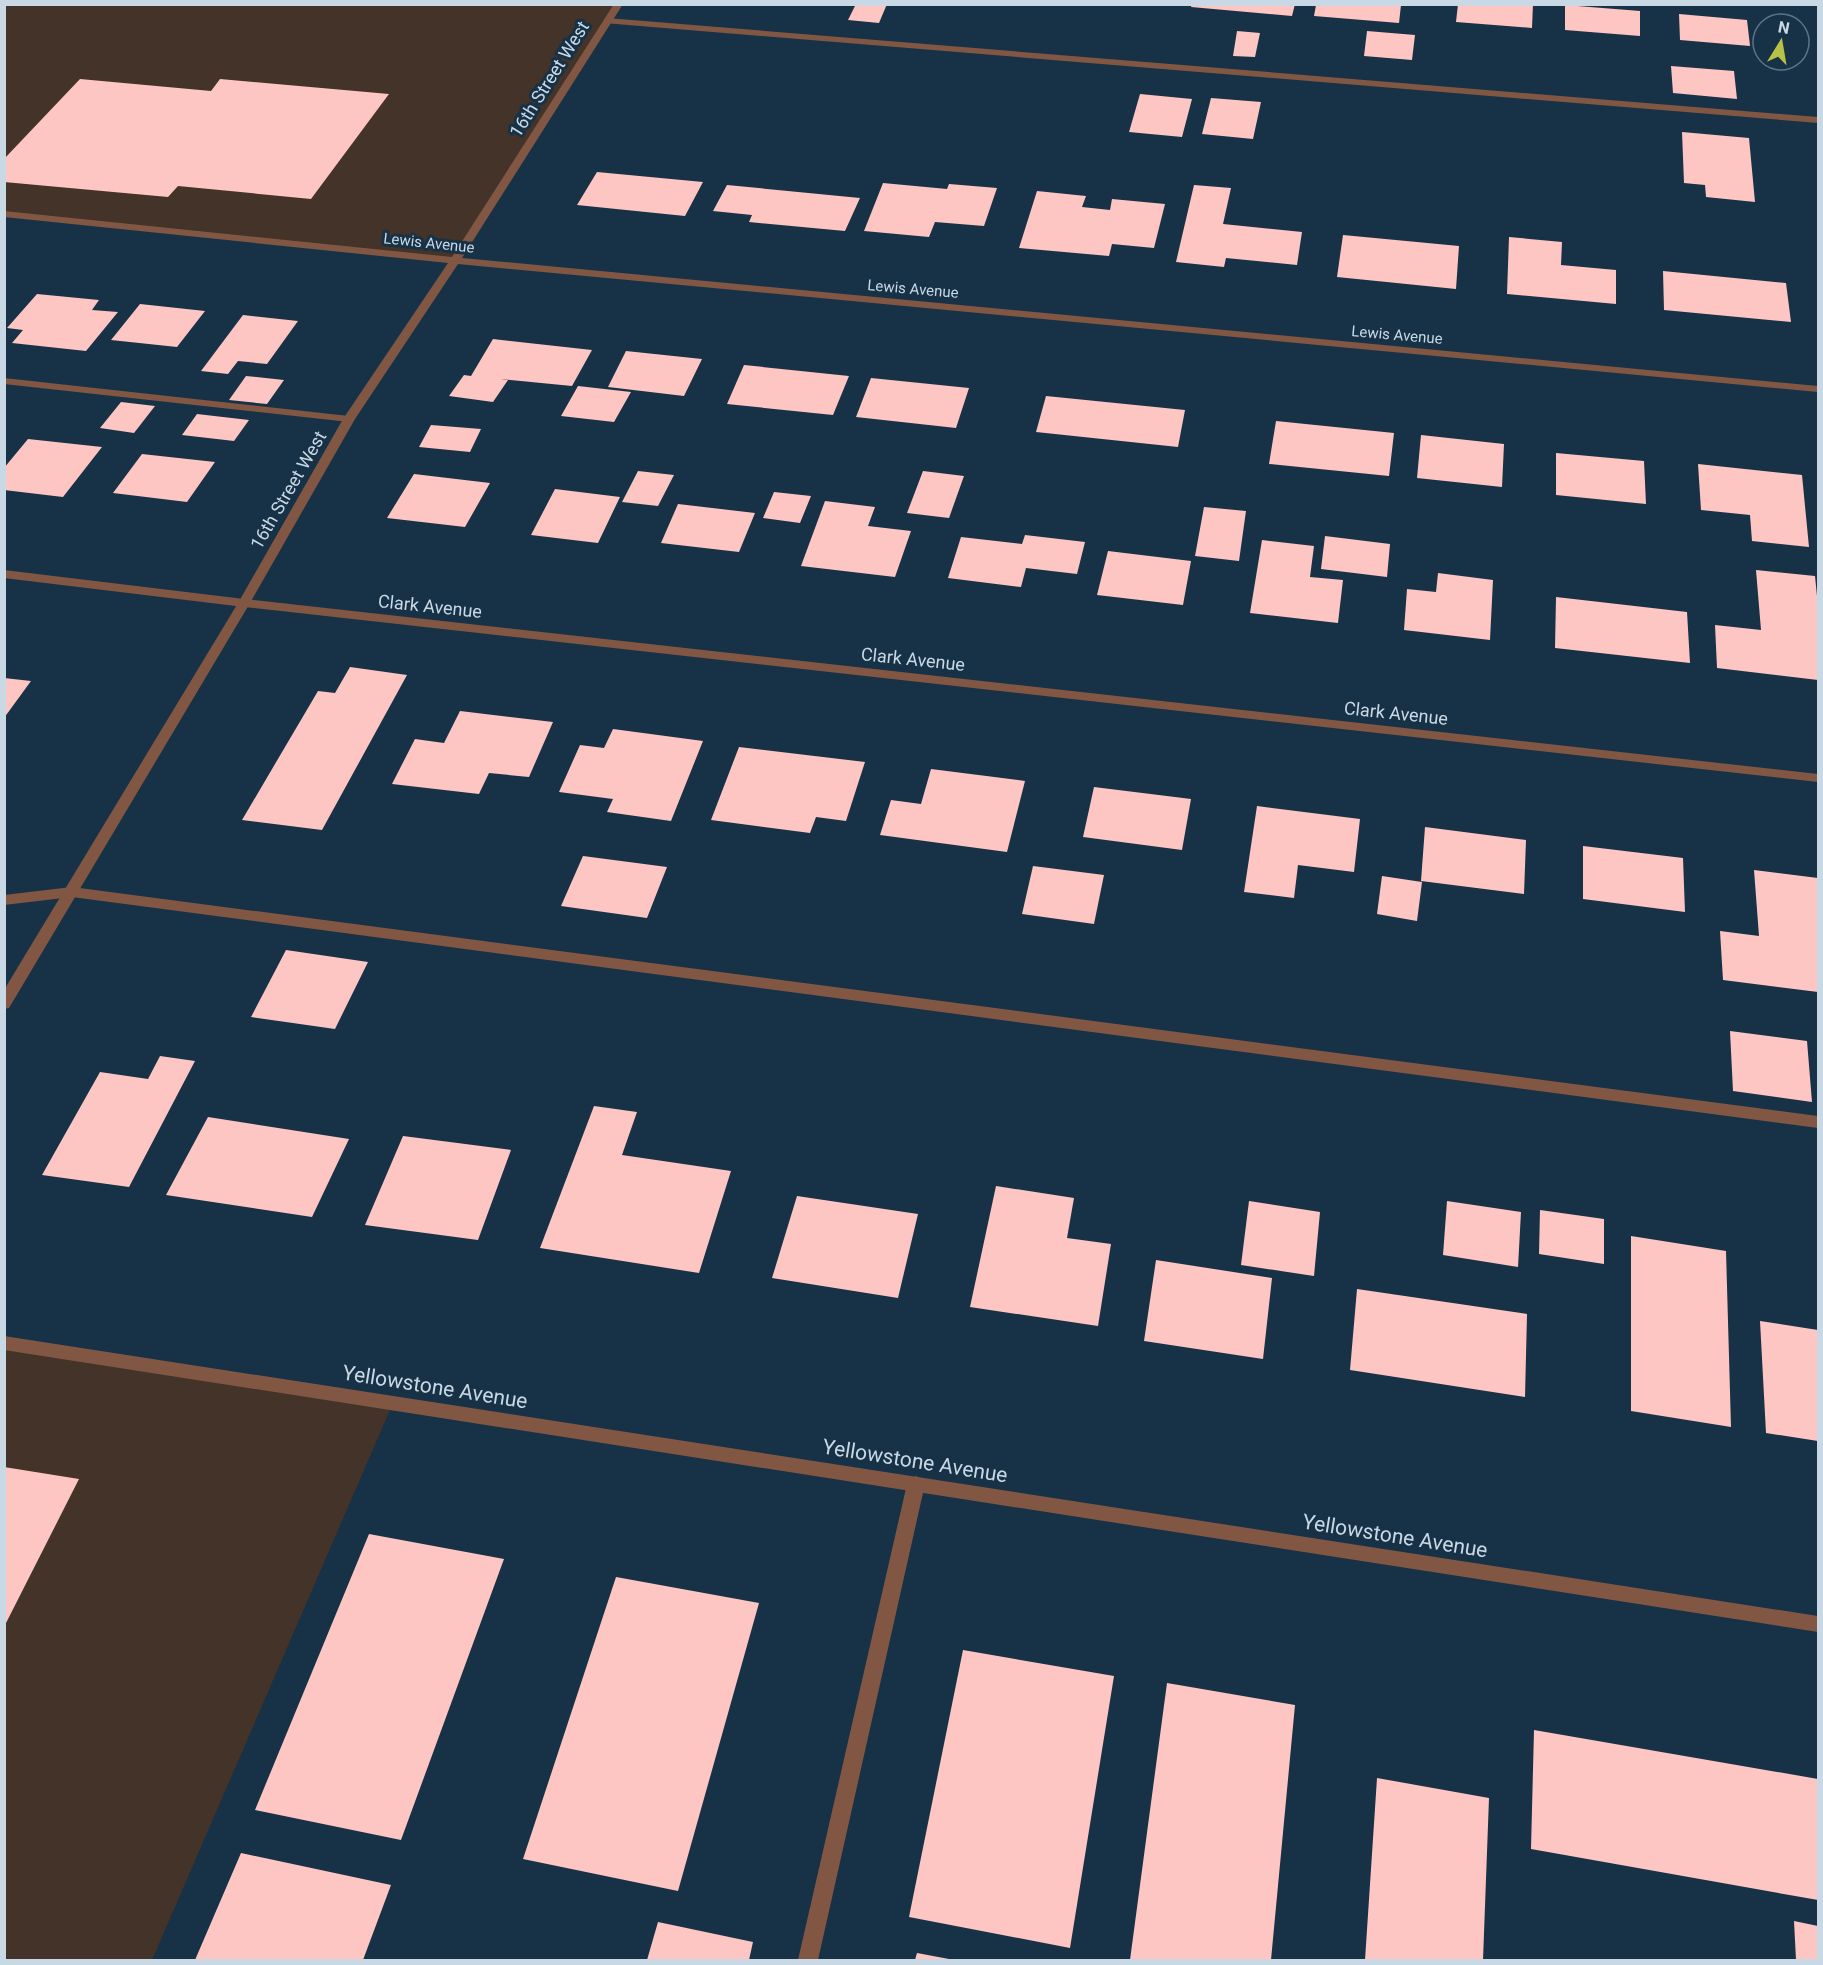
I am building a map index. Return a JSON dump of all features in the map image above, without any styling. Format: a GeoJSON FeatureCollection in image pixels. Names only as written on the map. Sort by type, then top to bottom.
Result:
{"type":"FeatureCollection","features":[{"type":"Feature","properties":{"kind":"street","name":"16th Street West"},"geometry":{"type":"LineString","coordinates":[[4,1004],[244,603],[349,419],[455,261],[619,4]]}},
{"type":"Feature","properties":{"kind":"street"},"geometry":{"type":"LineString","coordinates":[[607,21],[1818,120]]}},
{"type":"Feature","properties":{"kind":"street","name":"Lewis Avenue"},"geometry":{"type":"LineString","coordinates":[[4,214],[455,261],[1818,390]]}},
{"type":"Feature","properties":{"kind":"street"},"geometry":{"type":"LineString","coordinates":[[4,381],[349,419]]}},
{"type":"Feature","properties":{"kind":"street","name":"Clark Avenue"},"geometry":{"type":"LineString","coordinates":[[4,574],[244,603],[1818,778]]}},
{"type":"Feature","properties":{"kind":"street"},"geometry":{"type":"LineString","coordinates":[[4,900],[72,892],[1818,1122]]}},
{"type":"Feature","properties":{"kind":"street","name":"Yellowstone Avenue"},"geometry":{"type":"LineString","coordinates":[[4,1343],[1818,1624]]}},
{"type":"Feature","properties":{"kind":"street"},"geometry":{"type":"LineString","coordinates":[[808,1960],[916,1484]]}},
{"type":"Feature","properties":{"kind":"shaded area"},"geometry":{"type":"Polygon","coordinates":[[[5,5],[618,5],[455,261],[5,215],[5,5]]]}},
{"type":"Feature","properties":{"kind":"shaded area"},"geometry":{"type":"Polygon","coordinates":[[[4,1343],[393,1403],[152,1960],[5,1960],[4,1343]]]}},
{"type":"Feature","properties":{"kind":"building"},"geometry":{"type":"Polygon","coordinates":[[[856,4],[887,4],[879,23],[848,20],[856,4]]]}},
{"type":"Feature","properties":{"kind":"building"},"geometry":{"type":"Polygon","coordinates":[[[1192,4],[1295,4],[1292,16],[1191,7],[1192,4]]]}},
{"type":"Feature","properties":{"kind":"building"},"geometry":{"type":"Polygon","coordinates":[[[1458,4],[1533,4],[1532,28],[1456,22],[1458,4]]]}},
{"type":"Feature","properties":{"kind":"building"},"geometry":{"type":"Polygon","coordinates":[[[1316,5],[1401,5],[1399,23],[1314,16],[1316,5]]]}},
{"type":"Feature","properties":{"kind":"building"},"geometry":{"type":"Polygon","coordinates":[[[1565,5],[1640,11],[1640,36],[1565,30],[1565,5]]]}},
{"type":"Feature","properties":{"kind":"building"},"geometry":{"type":"Polygon","coordinates":[[[1679,14],[1747,20],[1750,46],[1680,40],[1679,14]]]}},
{"type":"Feature","properties":{"kind":"building"},"geometry":{"type":"Polygon","coordinates":[[[1237,31],[1260,33],[1255,57],[1233,56],[1237,31]]]}},
{"type":"Feature","properties":{"kind":"building"},"geometry":{"type":"Polygon","coordinates":[[[1367,31],[1415,35],[1412,60],[1364,56],[1367,31]]]}},
{"type":"Feature","properties":{"kind":"building"},"geometry":{"type":"Polygon","coordinates":[[[1671,66],[1734,71],[1737,99],[1673,93],[1671,66]]]}},
{"type":"Feature","properties":{"kind":"building"},"geometry":{"type":"Polygon","coordinates":[[[80,79],[211,91],[220,79],[389,94],[311,199],[178,186],[168,197],[4,182],[4,159],[80,79]]]}},
{"type":"Feature","properties":{"kind":"building"},"geometry":{"type":"Polygon","coordinates":[[[1140,94],[1192,99],[1182,137],[1129,132],[1140,94]]]}},
{"type":"Feature","properties":{"kind":"building"},"geometry":{"type":"Polygon","coordinates":[[[1211,98],[1261,102],[1253,139],[1202,134],[1211,98]]]}},
{"type":"Feature","properties":{"kind":"building"},"geometry":{"type":"Polygon","coordinates":[[[1682,132],[1749,138],[1755,202],[1706,197],[1705,185],[1684,183],[1682,132]]]}},
{"type":"Feature","properties":{"kind":"building"},"geometry":{"type":"Polygon","coordinates":[[[597,172],[703,182],[685,216],[577,205],[597,172]]]}},
{"type":"Feature","properties":{"kind":"building"},"geometry":{"type":"Polygon","coordinates":[[[883,183],[947,189],[949,184],[997,188],[984,226],[935,222],[929,237],[864,231],[883,183]]]}},
{"type":"Feature","properties":{"kind":"building"},"geometry":{"type":"Polygon","coordinates":[[[727,185],[860,198],[845,231],[749,222],[752,215],[713,211],[727,185]]]}},
{"type":"Feature","properties":{"kind":"building"},"geometry":{"type":"Polygon","coordinates":[[[1194,185],[1231,188],[1223,224],[1302,232],[1297,265],[1226,258],[1224,267],[1176,262],[1194,185]]]}},
{"type":"Feature","properties":{"kind":"building"},"geometry":{"type":"Polygon","coordinates":[[[1037,191],[1086,196],[1082,207],[1110,210],[1112,199],[1165,204],[1154,248],[1112,244],[1109,256],[1019,248],[1037,191]]]}},
{"type":"Feature","properties":{"kind":"building"},"geometry":{"type":"Polygon","coordinates":[[[1343,235],[1459,246],[1456,289],[1337,277],[1343,235]]]}},
{"type":"Feature","properties":{"kind":"building"},"geometry":{"type":"Polygon","coordinates":[[[1509,237],[1562,242],[1561,265],[1616,270],[1616,304],[1507,294],[1509,237]]]}},
{"type":"Feature","properties":{"kind":"building"},"geometry":{"type":"Polygon","coordinates":[[[1663,271],[1786,283],[1791,322],[1664,310],[1663,271]]]}},
{"type":"Feature","properties":{"kind":"building"},"geometry":{"type":"Polygon","coordinates":[[[37,294],[99,300],[92,310],[118,312],[86,351],[12,343],[23,330],[7,328],[37,294]]]}},
{"type":"Feature","properties":{"kind":"building"},"geometry":{"type":"Polygon","coordinates":[[[140,304],[205,311],[177,347],[111,340],[140,304]]]}},
{"type":"Feature","properties":{"kind":"building"},"geometry":{"type":"Polygon","coordinates":[[[243,315],[298,321],[267,364],[238,361],[228,374],[201,371],[243,315]]]}},
{"type":"Feature","properties":{"kind":"building"},"geometry":{"type":"Polygon","coordinates":[[[493,339],[592,350],[572,386],[501,379],[508,380],[493,402],[449,396],[464,375],[471,376],[493,339]]]}},
{"type":"Feature","properties":{"kind":"building"},"geometry":{"type":"Polygon","coordinates":[[[626,351],[702,359],[684,396],[608,387],[626,351]]]}},
{"type":"Feature","properties":{"kind":"building"},"geometry":{"type":"Polygon","coordinates":[[[744,365],[849,376],[833,415],[727,404],[744,365]]]}},
{"type":"Feature","properties":{"kind":"building"},"geometry":{"type":"Polygon","coordinates":[[[246,376],[284,380],[267,404],[229,400],[246,376]]]}},
{"type":"Feature","properties":{"kind":"building"},"geometry":{"type":"Polygon","coordinates":[[[871,378],[969,388],[956,428],[856,417],[871,378]]]}},
{"type":"Feature","properties":{"kind":"building"},"geometry":{"type":"Polygon","coordinates":[[[578,386],[631,392],[614,422],[561,416],[578,386]]]}},
{"type":"Feature","properties":{"kind":"building"},"geometry":{"type":"Polygon","coordinates":[[[1046,396],[1185,410],[1178,447],[1036,432],[1046,396]]]}},
{"type":"Feature","properties":{"kind":"building"},"geometry":{"type":"Polygon","coordinates":[[[121,402],[155,406],[134,433],[100,428],[121,402]]]}},
{"type":"Feature","properties":{"kind":"building"},"geometry":{"type":"Polygon","coordinates":[[[197,414],[249,420],[234,441],[182,435],[197,414]]]}},
{"type":"Feature","properties":{"kind":"building"},"geometry":{"type":"Polygon","coordinates":[[[1276,421],[1394,433],[1389,476],[1269,464],[1276,421]]]}},
{"type":"Feature","properties":{"kind":"building"},"geometry":{"type":"Polygon","coordinates":[[[431,425],[481,429],[470,452],[419,447],[431,425]]]}},
{"type":"Feature","properties":{"kind":"building"},"geometry":{"type":"Polygon","coordinates":[[[1421,435],[1504,444],[1502,487],[1417,478],[1421,435]]]}},
{"type":"Feature","properties":{"kind":"building"},"geometry":{"type":"Polygon","coordinates":[[[28,439],[102,447],[63,497],[4,490],[4,468],[28,439]]]}},
{"type":"Feature","properties":{"kind":"building"},"geometry":{"type":"Polygon","coordinates":[[[1556,453],[1644,461],[1646,504],[1556,495],[1556,453]]]}},
{"type":"Feature","properties":{"kind":"building"},"geometry":{"type":"Polygon","coordinates":[[[142,454],[215,462],[187,502],[113,493],[142,454]]]}},
{"type":"Feature","properties":{"kind":"building"},"geometry":{"type":"Polygon","coordinates":[[[1698,464],[1802,475],[1809,547],[1752,541],[1750,515],[1701,510],[1698,464]]]}},
{"type":"Feature","properties":{"kind":"building"},"geometry":{"type":"Polygon","coordinates":[[[638,471],[674,475],[658,506],[622,502],[638,471]]]}},
{"type":"Feature","properties":{"kind":"building"},"geometry":{"type":"Polygon","coordinates":[[[923,471],[964,476],[949,518],[907,513],[923,471]]]}},
{"type":"Feature","properties":{"kind":"building"},"geometry":{"type":"Polygon","coordinates":[[[414,474],[490,483],[465,527],[387,518],[414,474]]]}},
{"type":"Feature","properties":{"kind":"building"},"geometry":{"type":"Polygon","coordinates":[[[555,489],[620,497],[598,543],[531,535],[555,489]]]}},
{"type":"Feature","properties":{"kind":"building"},"geometry":{"type":"Polygon","coordinates":[[[774,492],[811,496],[800,523],[763,518],[774,492]]]}},
{"type":"Feature","properties":{"kind":"building"},"geometry":{"type":"Polygon","coordinates":[[[825,501],[875,507],[868,526],[911,531],[895,577],[801,566],[825,501]]]}},
{"type":"Feature","properties":{"kind":"building"},"geometry":{"type":"Polygon","coordinates":[[[678,504],[755,513],[739,552],[661,543],[678,504]]]}},
{"type":"Feature","properties":{"kind":"building"},"geometry":{"type":"Polygon","coordinates":[[[1204,507],[1246,511],[1239,561],[1195,556],[1204,507]]]}},
{"type":"Feature","properties":{"kind":"building"},"geometry":{"type":"Polygon","coordinates":[[[1025,535],[1085,542],[1077,574],[1026,568],[1021,587],[948,578],[961,537],[1022,544],[1025,535]]]}},
{"type":"Feature","properties":{"kind":"building"},"geometry":{"type":"Polygon","coordinates":[[[1325,536],[1390,544],[1387,577],[1321,569],[1325,536]]]}},
{"type":"Feature","properties":{"kind":"building"},"geometry":{"type":"Polygon","coordinates":[[[1262,540],[1314,546],[1310,577],[1343,580],[1338,623],[1250,613],[1262,540]]]}},
{"type":"Feature","properties":{"kind":"building"},"geometry":{"type":"Polygon","coordinates":[[[1108,551],[1191,561],[1183,605],[1097,595],[1108,551]]]}},
{"type":"Feature","properties":{"kind":"building"},"geometry":{"type":"Polygon","coordinates":[[[1756,570],[1815,576],[1818,606],[1818,680],[1717,668],[1715,625],[1761,630],[1756,570]]]}},
{"type":"Feature","properties":{"kind":"building"},"geometry":{"type":"Polygon","coordinates":[[[1438,573],[1493,580],[1490,640],[1404,630],[1407,589],[1436,592],[1438,573]]]}},
{"type":"Feature","properties":{"kind":"building"},"geometry":{"type":"Polygon","coordinates":[[[1556,597],[1687,612],[1690,663],[1555,648],[1556,597]]]}},
{"type":"Feature","properties":{"kind":"building"},"geometry":{"type":"Polygon","coordinates":[[[350,667],[407,675],[322,830],[242,820],[318,691],[335,693],[350,667]]]}},
{"type":"Feature","properties":{"kind":"building"},"geometry":{"type":"Polygon","coordinates":[[[4,678],[31,681],[4,718],[4,678]]]}},
{"type":"Feature","properties":{"kind":"building"},"geometry":{"type":"Polygon","coordinates":[[[460,711],[553,722],[529,777],[489,773],[479,794],[392,784],[415,739],[444,743],[460,711]]]}},
{"type":"Feature","properties":{"kind":"building"},"geometry":{"type":"Polygon","coordinates":[[[613,729],[703,741],[671,821],[607,812],[613,799],[559,792],[580,745],[604,748],[613,729]]]}},
{"type":"Feature","properties":{"kind":"building"},"geometry":{"type":"Polygon","coordinates":[[[739,747],[865,762],[846,821],[816,817],[810,833],[711,820],[739,747]]]}},
{"type":"Feature","properties":{"kind":"building"},"geometry":{"type":"Polygon","coordinates":[[[931,769],[1025,781],[1007,852],[880,835],[891,800],[921,804],[931,769]]]}},
{"type":"Feature","properties":{"kind":"building"},"geometry":{"type":"Polygon","coordinates":[[[1094,787],[1191,799],[1182,850],[1083,837],[1094,787]]]}},
{"type":"Feature","properties":{"kind":"building"},"geometry":{"type":"Polygon","coordinates":[[[1257,806],[1360,819],[1354,872],[1298,865],[1294,898],[1244,892],[1257,806]]]}},
{"type":"Feature","properties":{"kind":"building"},"geometry":{"type":"Polygon","coordinates":[[[1425,827],[1526,840],[1524,894],[1421,881],[1425,827]]]}},
{"type":"Feature","properties":{"kind":"building"},"geometry":{"type":"Polygon","coordinates":[[[1583,846],[1683,858],[1685,912],[1583,899],[1583,846]]]}},
{"type":"Feature","properties":{"kind":"building"},"geometry":{"type":"Polygon","coordinates":[[[583,856],[667,867],[647,918],[561,906],[583,856]]]}},
{"type":"Feature","properties":{"kind":"building"},"geometry":{"type":"Polygon","coordinates":[[[1033,866],[1104,875],[1094,924],[1022,914],[1033,866]]]}},
{"type":"Feature","properties":{"kind":"building"},"geometry":{"type":"Polygon","coordinates":[[[1754,870],[1818,878],[1818,992],[1723,980],[1720,931],[1759,936],[1754,870]]]}},
{"type":"Feature","properties":{"kind":"building"},"geometry":{"type":"Polygon","coordinates":[[[1382,876],[1422,882],[1417,921],[1377,914],[1382,876]]]}},
{"type":"Feature","properties":{"kind":"building"},"geometry":{"type":"Polygon","coordinates":[[[286,950],[368,962],[335,1029],[251,1017],[286,950]]]}},
{"type":"Feature","properties":{"kind":"building"},"geometry":{"type":"Polygon","coordinates":[[[1730,1031],[1807,1041],[1812,1102],[1733,1091],[1730,1031]]]}},
{"type":"Feature","properties":{"kind":"building"},"geometry":{"type":"Polygon","coordinates":[[[160,1056],[195,1061],[129,1187],[42,1175],[100,1072],[148,1079],[160,1056]]]}},
{"type":"Feature","properties":{"kind":"building"},"geometry":{"type":"Polygon","coordinates":[[[594,1106],[637,1112],[622,1155],[731,1171],[699,1273],[540,1248],[594,1106]]]}},
{"type":"Feature","properties":{"kind":"building"},"geometry":{"type":"Polygon","coordinates":[[[208,1117],[349,1139],[312,1217],[166,1195],[208,1117]]]}},
{"type":"Feature","properties":{"kind":"building"},"geometry":{"type":"Polygon","coordinates":[[[403,1136],[511,1150],[478,1240],[365,1225],[403,1136]]]}},
{"type":"Feature","properties":{"kind":"building"},"geometry":{"type":"Polygon","coordinates":[[[996,1186],[1074,1198],[1067,1238],[1111,1244],[1098,1326],[970,1307],[996,1186]]]}},
{"type":"Feature","properties":{"kind":"building"},"geometry":{"type":"Polygon","coordinates":[[[797,1196],[918,1214],[898,1298],[772,1278],[797,1196]]]}},
{"type":"Feature","properties":{"kind":"building"},"geometry":{"type":"Polygon","coordinates":[[[1249,1201],[1320,1212],[1314,1276],[1241,1265],[1249,1201]]]}},
{"type":"Feature","properties":{"kind":"building"},"geometry":{"type":"Polygon","coordinates":[[[1447,1201],[1521,1212],[1518,1267],[1443,1255],[1447,1201]]]}},
{"type":"Feature","properties":{"kind":"building"},"geometry":{"type":"Polygon","coordinates":[[[1540,1210],[1604,1219],[1604,1264],[1539,1254],[1540,1210]]]}},
{"type":"Feature","properties":{"kind":"building"},"geometry":{"type":"Polygon","coordinates":[[[1631,1236],[1726,1251],[1731,1427],[1631,1411],[1631,1236]]]}},
{"type":"Feature","properties":{"kind":"building"},"geometry":{"type":"Polygon","coordinates":[[[1156,1260],[1272,1278],[1263,1359],[1144,1341],[1156,1260]]]}},
{"type":"Feature","properties":{"kind":"building"},"geometry":{"type":"Polygon","coordinates":[[[1357,1289],[1527,1314],[1525,1397],[1350,1370],[1357,1289]]]}},
{"type":"Feature","properties":{"kind":"building"},"geometry":{"type":"Polygon","coordinates":[[[1760,1321],[1818,1330],[1818,1441],[1766,1433],[1760,1321]]]}},
{"type":"Feature","properties":{"kind":"building"},"geometry":{"type":"Polygon","coordinates":[[[4,1467],[79,1479],[4,1627],[4,1467]]]}},
{"type":"Feature","properties":{"kind":"building"},"geometry":{"type":"Polygon","coordinates":[[[369,1534],[504,1559],[401,1840],[255,1810],[369,1534]]]}},
{"type":"Feature","properties":{"kind":"building"},"geometry":{"type":"Polygon","coordinates":[[[616,1577],[759,1603],[678,1891],[523,1859],[616,1577]]]}},
{"type":"Feature","properties":{"kind":"building"},"geometry":{"type":"Polygon","coordinates":[[[963,1650],[1114,1676],[1070,1948],[909,1917],[963,1650]]]}},
{"type":"Feature","properties":{"kind":"building"},"geometry":{"type":"Polygon","coordinates":[[[1167,1683],[1295,1705],[1271,1960],[1130,1960],[1167,1683]]]}},
{"type":"Feature","properties":{"kind":"building"},"geometry":{"type":"Polygon","coordinates":[[[1534,1730],[1818,1779],[1818,1900],[1531,1849],[1534,1730]]]}},
{"type":"Feature","properties":{"kind":"building"},"geometry":{"type":"Polygon","coordinates":[[[1377,1778],[1489,1798],[1483,1960],[1365,1960],[1377,1778]]]}},
{"type":"Feature","properties":{"kind":"building"},"geometry":{"type":"Polygon","coordinates":[[[241,1853],[391,1885],[363,1960],[195,1960],[241,1853]]]}},
{"type":"Feature","properties":{"kind":"building"},"geometry":{"type":"Polygon","coordinates":[[[1794,1921],[1818,1926],[1818,1960],[1796,1960],[1794,1921]]]}},
{"type":"Feature","properties":{"kind":"building"},"geometry":{"type":"Polygon","coordinates":[[[658,1922],[753,1942],[749,1960],[647,1960],[658,1922]]]}},
{"type":"Feature","properties":{"kind":"building"},"geometry":{"type":"Polygon","coordinates":[[[917,1953],[949,1959],[949,1960],[915,1960],[917,1953]]]}}]}
